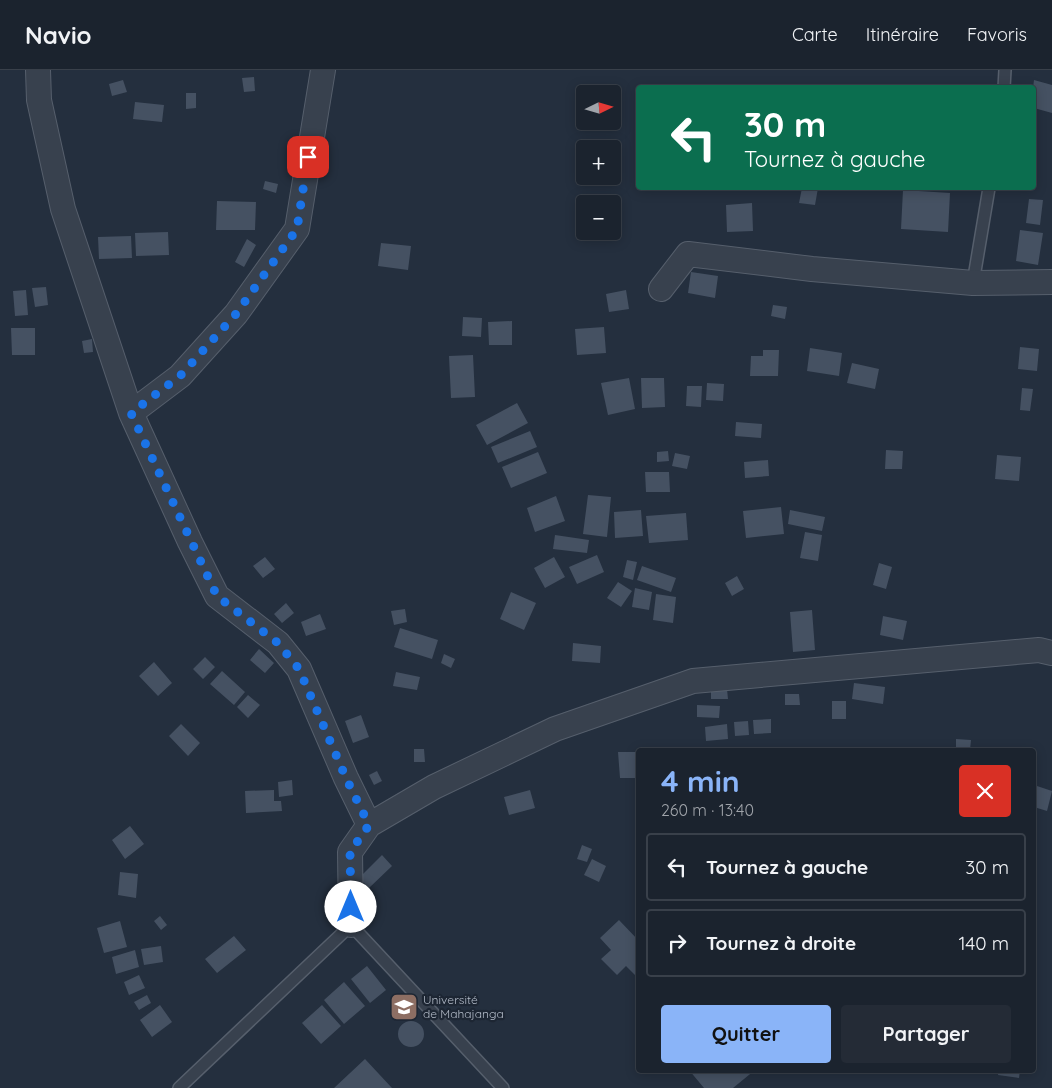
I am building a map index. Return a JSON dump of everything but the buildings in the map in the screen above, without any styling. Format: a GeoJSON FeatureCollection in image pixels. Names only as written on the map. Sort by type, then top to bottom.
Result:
{"type":"FeatureCollection","features":[{"type":"Feature","properties":{"kind":"street"},"geometry":{"type":"LineString","coordinates":[[38,70],[39,100],[63,209],[131,413],[217,596],[278,643],[299,669],[346,778],[369,825]]}},
{"type":"Feature","properties":{"kind":"street"},"geometry":{"type":"LineString","coordinates":[[131,413],[180,376],[236,314],[297,229],[323,70]]}},
{"type":"Feature","properties":{"kind":"street"},"geometry":{"type":"LineString","coordinates":[[661,289],[688,254],[812,269],[973,283],[1052,282]]}},
{"type":"Feature","properties":{"kind":"street"},"geometry":{"type":"LineString","coordinates":[[351,925],[350,852],[369,825],[434,787],[555,729],[693,681],[1039,650],[1052,653]]}},
{"type":"Feature","properties":{"kind":"lane"},"geometry":{"type":"LineString","coordinates":[[1004,85],[1005,70]]}},
{"type":"Feature","properties":{"kind":"lane"},"geometry":{"type":"LineString","coordinates":[[973,283],[989,190]]}},
{"type":"Feature","properties":{"kind":"lane"},"geometry":{"type":"LineString","coordinates":[[179,1088],[351,925],[503,1088]]}},
{"type":"Feature","properties":{"kind":"place","name":"Université de Mahajanga"},"geometry":{"type":"Point","coordinates":[404,1007]}},
{"type":"Feature","properties":{"kind":"route"},"geometry":{"type":"LineString","coordinates":[[308,157],[297,229],[236,314],[180,376],[131,413],[217,596],[278,643],[299,669],[346,778],[369,825],[350,852],[351,907]]}}]}
